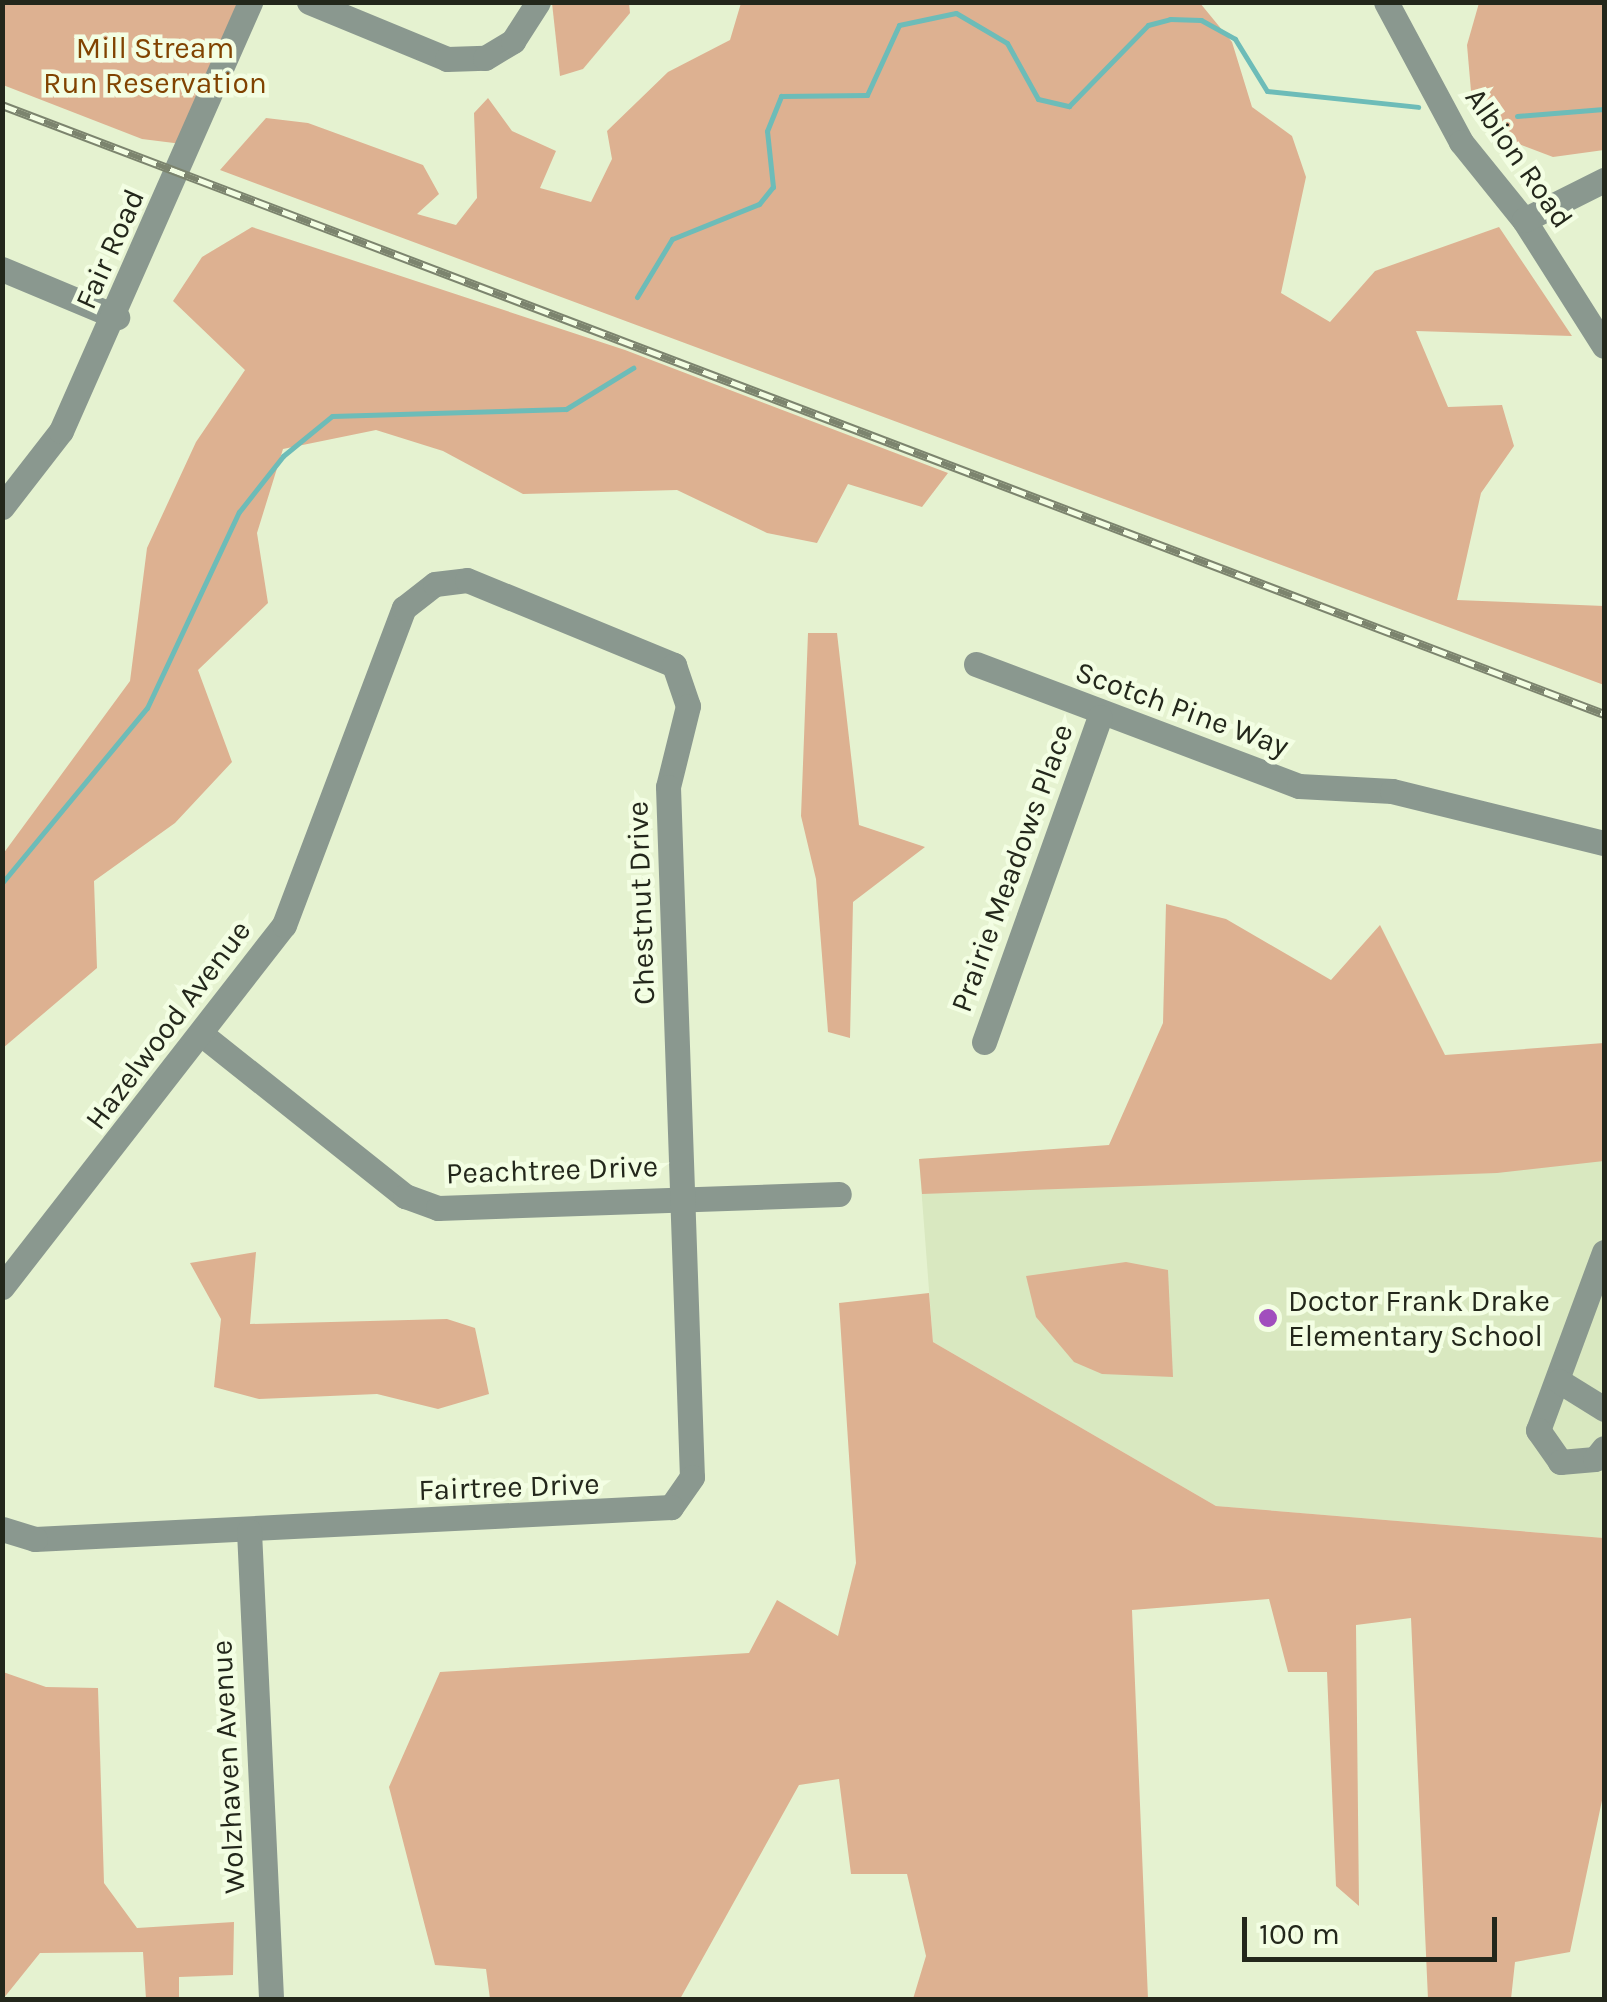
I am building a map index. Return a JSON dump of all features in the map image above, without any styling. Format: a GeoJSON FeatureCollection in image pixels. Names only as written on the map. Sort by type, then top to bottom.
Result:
{"type":"FeatureCollection","features":[{"type":"Feature","properties":{"kind":"street","name":"Fair Road"},"geometry":{"type":"LineString","coordinates":[[2,506],[61,432],[117,318],[250,2]]}},
{"type":"Feature","properties":{"kind":"street"},"geometry":{"type":"LineString","coordinates":[[309,2],[447,59],[485,58],[514,41],[538,2]]}},
{"type":"Feature","properties":{"kind":"street","name":"Albion Road"},"geometry":{"type":"LineString","coordinates":[[1386,2],[1461,142],[1524,220],[1604,346]]}},
{"type":"Feature","properties":{"kind":"street"},"geometry":{"type":"LineString","coordinates":[[1524,220],[1604,180]]}},
{"type":"Feature","properties":{"kind":"street"},"geometry":{"type":"LineString","coordinates":[[2,269],[117,318]]}},
{"type":"Feature","properties":{"kind":"street","name":"Chestnut Drive"},"geometry":{"type":"LineString","coordinates":[[404,608],[435,584],[467,580],[674,665],[684,684],[688,706],[668,787],[686,1199]]}},
{"type":"Feature","properties":{"kind":"street","name":"Hazelwood Avenue"},"geometry":{"type":"LineString","coordinates":[[2,1288],[205,1037],[284,925],[404,608]]}},
{"type":"Feature","properties":{"kind":"street","name":"Scotch Pine Way"},"geometry":{"type":"LineString","coordinates":[[976,664],[1100,716],[1298,786],[1392,791],[1604,843]]}},
{"type":"Feature","properties":{"kind":"street","name":"Prairie Meadows Place"},"geometry":{"type":"LineString","coordinates":[[984,1042],[1100,716]]}},
{"type":"Feature","properties":{"kind":"street","name":"Peachtree Drive"},"geometry":{"type":"LineString","coordinates":[[205,1037],[406,1196],[438,1208],[839,1194]]}},
{"type":"Feature","properties":{"kind":"street","name":"Fairtree Drive"},"geometry":{"type":"LineString","coordinates":[[2,1529],[35,1538],[249,1531],[671,1506],[692,1477],[686,1199]]}},
{"type":"Feature","properties":{"kind":"street"},"geometry":{"type":"LineString","coordinates":[[1604,1252],[1538,1430],[1546,1450],[1578,1463],[1604,1448]]}},
{"type":"Feature","properties":{"kind":"street"},"geometry":{"type":"LineString","coordinates":[[1558,1381],[1604,1409]]}},
{"type":"Feature","properties":{"kind":"street","name":"Wolzhaven Avenue"},"geometry":{"type":"LineString","coordinates":[[249,1531],[271,2000]]}},
{"type":"Feature","properties":{"kind":"shaded area","name":"Doctor Frank Drake Elementary School"},"geometry":{"type":"Polygon","coordinates":[[[1604,1118],[1604,1538],[1216,1506],[933,1342],[919,1159],[1604,1118]]]}},
{"type":"Feature","properties":{"kind":"green space","name":"Mill Stream Run Reservation"},"geometry":{"type":"Polygon","coordinates":[[[2,3],[251,3],[190,145],[142,139],[3,85],[2,3]]]}},
{"type":"Feature","properties":{"kind":"green space"},"geometry":{"type":"Polygon","coordinates":[[[552,3],[629,3],[630,13],[583,69],[560,76],[552,3]]]}},
{"type":"Feature","properties":{"kind":"green space"},"geometry":{"type":"Polygon","coordinates":[[[741,3],[1200,3],[1232,42],[1252,107],[1292,136],[1306,177],[1281,293],[1330,322],[1375,271],[1499,227],[1572,336],[1416,331],[1448,407],[1502,405],[1514,446],[1481,493],[1457,600],[1604,606],[1604,685],[220,170],[266,118],[308,123],[423,165],[439,194],[417,214],[456,225],[477,198],[474,113],[488,98],[512,131],[556,151],[540,188],[591,202],[612,159],[607,131],[668,72],[730,40],[741,3]]]}},
{"type":"Feature","properties":{"kind":"green space"},"geometry":{"type":"Polygon","coordinates":[[[1479,3],[1604,3],[1604,150],[1553,157],[1495,135],[1471,91],[1467,45],[1479,3]]]}},
{"type":"Feature","properties":{"kind":"green space"},"geometry":{"type":"Polygon","coordinates":[[[252,227],[625,350],[948,473],[922,507],[848,484],[817,543],[767,533],[677,490],[523,494],[443,451],[376,430],[283,449],[257,533],[268,603],[198,670],[232,762],[175,823],[94,881],[97,968],[3,1048],[3,854],[130,681],[147,548],[196,442],[245,370],[173,301],[202,257],[252,227]]]}},
{"type":"Feature","properties":{"kind":"green space"},"geometry":{"type":"Polygon","coordinates":[[[808,633],[837,633],[859,825],[925,847],[853,902],[850,1038],[828,1032],[816,879],[801,816],[808,633]]]}},
{"type":"Feature","properties":{"kind":"green space"},"geometry":{"type":"Polygon","coordinates":[[[1166,904],[1226,919],[1331,980],[1380,925],[1445,1055],[1604,1043],[1604,1161],[1497,1173],[922,1194],[919,1159],[1109,1145],[1163,1023],[1166,904]]]}},
{"type":"Feature","properties":{"kind":"green space"},"geometry":{"type":"Polygon","coordinates":[[[256,1252],[250,1324],[447,1319],[475,1328],[489,1394],[438,1409],[377,1394],[259,1399],[214,1387],[221,1319],[190,1263],[256,1252]]]}},
{"type":"Feature","properties":{"kind":"green space"},"geometry":{"type":"Polygon","coordinates":[[[1126,1262],[1168,1270],[1173,1377],[1102,1374],[1074,1362],[1036,1317],[1026,1276],[1126,1262]]]}},
{"type":"Feature","properties":{"kind":"green space"},"geometry":{"type":"Polygon","coordinates":[[[929,1293],[933,1342],[1216,1506],[1604,1538],[1604,1791],[1570,1952],[1515,1962],[1511,1999],[1428,1999],[1411,1618],[1356,1625],[1359,1906],[1336,1886],[1327,1672],[1288,1672],[1269,1599],[1132,1610],[1148,1999],[913,1999],[926,1956],[907,1874],[851,1874],[839,1779],[799,1785],[680,1999],[490,1999],[486,1969],[435,1965],[389,1787],[440,1672],[749,1653],[777,1600],[838,1636],[856,1563],[839,1303],[929,1293]]]}},
{"type":"Feature","properties":{"kind":"green space"},"geometry":{"type":"Polygon","coordinates":[[[3,1672],[46,1687],[98,1688],[104,1883],[137,1928],[234,1922],[233,1975],[179,1977],[179,1999],[146,1999],[143,1952],[40,1953],[3,1999],[3,1672]]]}},
{"type":"Feature","properties":{"kind":"waterway"},"geometry":{"type":"LineString","coordinates":[[637,297],[672,239],[759,204],[773,187],[767,131],[781,96],[867,95],[899,25],[956,13],[1007,43],[1038,99],[1069,106],[1148,25],[1170,19],[1201,20],[1235,39],[1267,91],[1418,107]]}},
{"type":"Feature","properties":{"kind":"waterway"},"geometry":{"type":"LineString","coordinates":[[1517,116],[1604,109]]}},
{"type":"Feature","properties":{"kind":"waterway"},"geometry":{"type":"LineString","coordinates":[[2,883],[147,708],[239,512],[283,456],[332,416],[566,409],[633,368]]}},
{"type":"Feature","properties":{"kind":"railway"},"geometry":{"type":"LineString","coordinates":[[2,105],[1604,714]]}},
{"type":"Feature","properties":{"kind":"place","name":"Doctor Frank Drake Elementary School"},"geometry":{"type":"Point","coordinates":[1268,1318]}}]}
